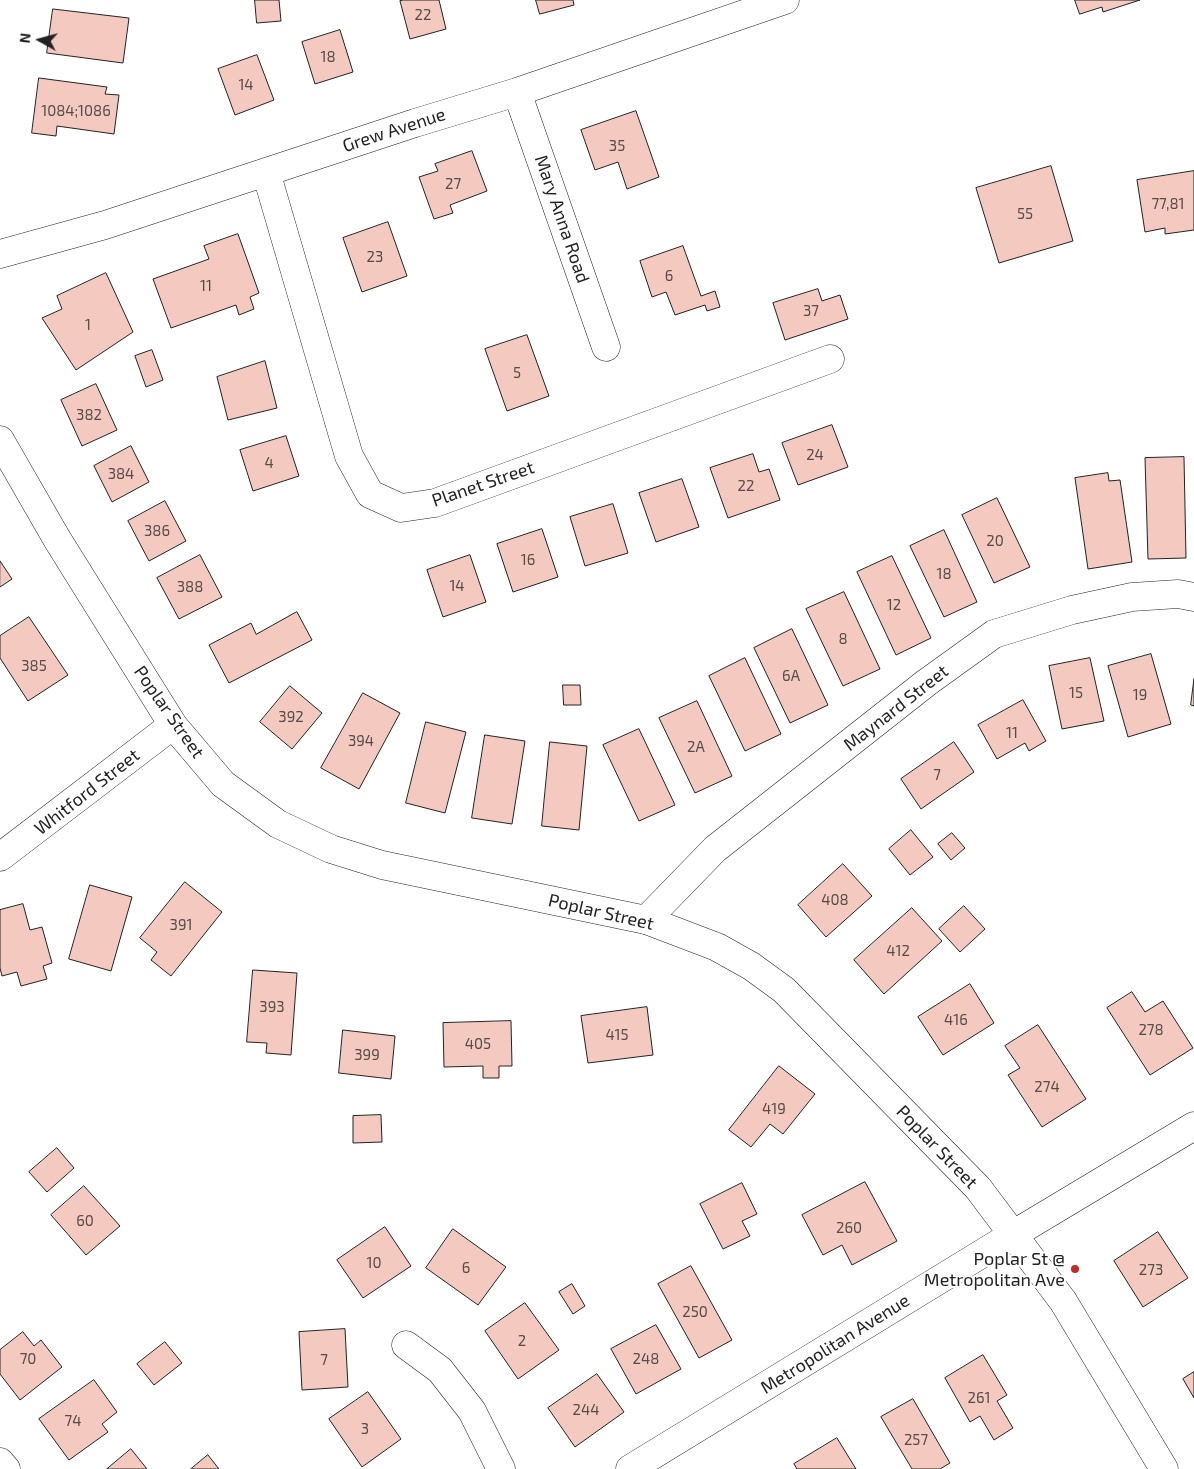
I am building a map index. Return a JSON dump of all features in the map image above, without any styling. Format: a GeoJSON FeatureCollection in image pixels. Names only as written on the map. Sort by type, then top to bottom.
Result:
{"type":"FeatureCollection","features":[{"type":"Feature","properties":{"kind":"street","name":"Grew Avenue"},"geometry":{"type":"LineString","coordinates":[[0,254],[105,225],[517,92],[785,0]]}},
{"type":"Feature","properties":{"kind":"street","name":"Mary Anna Road"},"geometry":{"type":"LineString","coordinates":[[517,92],[606,347]]}},
{"type":"Feature","properties":{"kind":"street","name":"Planet Street"},"geometry":{"type":"LineString","coordinates":[[266,172],[349,456],[370,494],[401,508],[435,503],[830,359]]}},
{"type":"Feature","properties":{"kind":"street","name":"Poplar Street"},"geometry":{"type":"LineString","coordinates":[[0,440],[57,540],[173,725],[223,784],[278,824],[331,849],[382,865],[646,920],[716,947],[751,966],[784,990],[978,1188],[1063,1302],[1164,1469]]}},
{"type":"Feature","properties":{"kind":"street","name":"Maynard Street"},"geometry":{"type":"LineString","coordinates":[[646,920],[715,849],[926,683],[994,634],[1072,610],[1132,597],[1178,594],[1194,596]]}},
{"type":"Feature","properties":{"kind":"street","name":"Whitford Street"},"geometry":{"type":"LineString","coordinates":[[0,857],[173,725]]}},
{"type":"Feature","properties":{"kind":"street","name":"Metropolitan Avenue"},"geometry":{"type":"LineString","coordinates":[[630,1469],[1194,1126]]}},
{"type":"Feature","properties":{"kind":"street"},"geometry":{"type":"LineString","coordinates":[[406,1345],[440,1370],[472,1411],[501,1469]]}},
{"type":"Feature","properties":{"kind":"street"},"geometry":{"type":"LineString","coordinates":[[0,1462],[6,1469]]}},
{"type":"Feature","properties":{"kind":"building"},"geometry":{"type":"Polygon","coordinates":[[[255,0],[279,0],[281,21],[257,23],[255,0]]]}},
{"type":"Feature","properties":{"kind":"building"},"geometry":{"type":"Polygon","coordinates":[[[439,0],[446,29],[410,39],[400,1],[439,0]]]}},
{"type":"Feature","properties":{"kind":"building"},"geometry":{"type":"Polygon","coordinates":[[[536,0],[573,0],[574,5],[540,14],[536,0]]]}},
{"type":"Feature","properties":{"kind":"building"},"geometry":{"type":"Polygon","coordinates":[[[1075,0],[1140,0],[1103,12],[1102,7],[1080,14],[1075,0]]]}},
{"type":"Feature","properties":{"kind":"building"},"geometry":{"type":"Polygon","coordinates":[[[53,9],[129,18],[123,63],[47,53],[53,9]]]}},
{"type":"Feature","properties":{"kind":"building"},"geometry":{"type":"Polygon","coordinates":[[[340,30],[353,72],[315,84],[302,42],[340,30]]]}},
{"type":"Feature","properties":{"kind":"building"},"geometry":{"type":"Polygon","coordinates":[[[257,55],[274,100],[235,115],[218,69],[257,55]]]}},
{"type":"Feature","properties":{"kind":"building"},"geometry":{"type":"Polygon","coordinates":[[[39,78],[107,87],[105,94],[119,95],[114,134],[57,126],[56,136],[32,133],[39,78]]]}},
{"type":"Feature","properties":{"kind":"building"},"geometry":{"type":"Polygon","coordinates":[[[636,111],[659,177],[627,189],[618,162],[595,170],[581,130],[636,111]]]}},
{"type":"Feature","properties":{"kind":"building"},"geometry":{"type":"Polygon","coordinates":[[[472,151],[487,191],[450,205],[453,213],[434,219],[419,177],[438,171],[435,164],[472,151]]]}},
{"type":"Feature","properties":{"kind":"building"},"geometry":{"type":"Polygon","coordinates":[[[1051,166],[1073,241],[999,263],[976,188],[1051,166]]]}},
{"type":"Feature","properties":{"kind":"building"},"geometry":{"type":"Polygon","coordinates":[[[1194,171],[1194,230],[1165,234],[1165,228],[1145,232],[1137,180],[1194,171]]]}},
{"type":"Feature","properties":{"kind":"building"},"geometry":{"type":"Polygon","coordinates":[[[388,222],[407,276],[362,292],[343,238],[388,222]]]}},
{"type":"Feature","properties":{"kind":"building"},"geometry":{"type":"Polygon","coordinates":[[[238,234],[259,293],[250,297],[254,309],[239,315],[236,305],[171,328],[153,279],[209,259],[204,246],[238,234]]]}},
{"type":"Feature","properties":{"kind":"building"},"geometry":{"type":"Polygon","coordinates":[[[683,246],[701,296],[715,291],[720,307],[707,311],[705,305],[675,315],[666,292],[652,297],[640,261],[683,246]]]}},
{"type":"Feature","properties":{"kind":"building"},"geometry":{"type":"Polygon","coordinates":[[[106,273],[133,332],[76,370],[42,318],[62,309],[57,296],[106,273]]]}},
{"type":"Feature","properties":{"kind":"building"},"geometry":{"type":"Polygon","coordinates":[[[818,289],[822,301],[840,295],[848,319],[785,340],[773,303],[818,289]]]}},
{"type":"Feature","properties":{"kind":"building"},"geometry":{"type":"Polygon","coordinates":[[[527,335],[549,396],[507,411],[485,349],[527,335]]]}},
{"type":"Feature","properties":{"kind":"building"},"geometry":{"type":"Polygon","coordinates":[[[152,350],[163,380],[146,387],[135,356],[152,350]]]}},
{"type":"Feature","properties":{"kind":"building"},"geometry":{"type":"Polygon","coordinates":[[[265,361],[277,408],[228,420],[217,377],[265,361]]]}},
{"type":"Feature","properties":{"kind":"building"},"geometry":{"type":"Polygon","coordinates":[[[96,384],[117,430],[82,446],[61,400],[96,384]]]}},
{"type":"Feature","properties":{"kind":"building"},"geometry":{"type":"Polygon","coordinates":[[[832,425],[848,467],[798,485],[782,443],[832,425]]]}},
{"type":"Feature","properties":{"kind":"building"},"geometry":{"type":"Polygon","coordinates":[[[286,436],[299,476],[253,491],[240,450],[286,436]]]}},
{"type":"Feature","properties":{"kind":"building"},"geometry":{"type":"Polygon","coordinates":[[[131,446],[149,482],[112,502],[94,466],[131,446]]]}},
{"type":"Feature","properties":{"kind":"building"},"geometry":{"type":"Polygon","coordinates":[[[753,454],[759,472],[769,469],[780,500],[728,518],[710,468],[753,454]]]}},
{"type":"Feature","properties":{"kind":"building"},"geometry":{"type":"Polygon","coordinates":[[[1184,457],[1186,558],[1148,559],[1145,458],[1184,457]]]}},
{"type":"Feature","properties":{"kind":"building"},"geometry":{"type":"Polygon","coordinates":[[[1108,473],[1109,481],[1120,480],[1132,562],[1088,569],[1075,478],[1108,473]]]}},
{"type":"Feature","properties":{"kind":"building"},"geometry":{"type":"Polygon","coordinates":[[[682,479],[699,527],[656,542],[639,493],[682,479]]]}},
{"type":"Feature","properties":{"kind":"building"},"geometry":{"type":"Polygon","coordinates":[[[997,498],[1030,567],[994,583],[962,515],[997,498]]]}},
{"type":"Feature","properties":{"kind":"building"},"geometry":{"type":"Polygon","coordinates":[[[165,501],[186,541],[149,561],[128,521],[165,501]]]}},
{"type":"Feature","properties":{"kind":"building"},"geometry":{"type":"Polygon","coordinates":[[[613,504],[628,553],[585,566],[570,517],[613,504]]]}},
{"type":"Feature","properties":{"kind":"building"},"geometry":{"type":"Polygon","coordinates":[[[542,529],[558,577],[513,592],[497,544],[542,529]]]}},
{"type":"Feature","properties":{"kind":"building"},"geometry":{"type":"Polygon","coordinates":[[[944,530],[977,602],[944,617],[910,546],[944,530]]]}},
{"type":"Feature","properties":{"kind":"building"},"geometry":{"type":"Polygon","coordinates":[[[200,555],[222,597],[179,619],[157,578],[200,555]]]}},
{"type":"Feature","properties":{"kind":"building"},"geometry":{"type":"Polygon","coordinates":[[[470,555],[486,602],[443,617],[427,570],[470,555]]]}},
{"type":"Feature","properties":{"kind":"building"},"geometry":{"type":"Polygon","coordinates":[[[892,556],[931,638],[896,655],[857,572],[892,556]]]}},
{"type":"Feature","properties":{"kind":"building"},"geometry":{"type":"Polygon","coordinates":[[[0,561],[12,579],[0,587],[0,561]]]}},
{"type":"Feature","properties":{"kind":"building"},"geometry":{"type":"Polygon","coordinates":[[[844,592],[880,669],[843,686],[806,609],[844,592]]]}},
{"type":"Feature","properties":{"kind":"building"},"geometry":{"type":"Polygon","coordinates":[[[297,612],[312,640],[229,683],[209,645],[251,623],[256,634],[297,612]]]}},
{"type":"Feature","properties":{"kind":"building"},"geometry":{"type":"Polygon","coordinates":[[[29,617],[68,675],[28,701],[0,658],[0,636],[29,617]]]}},
{"type":"Feature","properties":{"kind":"building"},"geometry":{"type":"Polygon","coordinates":[[[792,629],[828,705],[790,723],[754,648],[792,629]]]}},
{"type":"Feature","properties":{"kind":"building"},"geometry":{"type":"Polygon","coordinates":[[[1151,654],[1171,724],[1128,737],[1108,666],[1151,654]]]}},
{"type":"Feature","properties":{"kind":"building"},"geometry":{"type":"Polygon","coordinates":[[[745,658],[781,734],[745,751],[709,676],[745,658]]]}},
{"type":"Feature","properties":{"kind":"building"},"geometry":{"type":"Polygon","coordinates":[[[1090,658],[1104,721],[1062,729],[1049,666],[1090,658]]]}},
{"type":"Feature","properties":{"kind":"building"},"geometry":{"type":"Polygon","coordinates":[[[1194,679],[1194,706],[1191,705],[1194,679]]]}},
{"type":"Feature","properties":{"kind":"building"},"geometry":{"type":"Polygon","coordinates":[[[563,685],[580,685],[581,705],[564,705],[563,685]]]}},
{"type":"Feature","properties":{"kind":"building"},"geometry":{"type":"Polygon","coordinates":[[[290,686],[322,713],[292,749],[260,722],[290,686]]]}},
{"type":"Feature","properties":{"kind":"building"},"geometry":{"type":"Polygon","coordinates":[[[363,693],[400,713],[359,789],[321,768],[363,693]]]}},
{"type":"Feature","properties":{"kind":"building"},"geometry":{"type":"Polygon","coordinates":[[[1023,700],[1046,741],[1029,751],[1025,743],[997,759],[978,725],[1023,700]]]}},
{"type":"Feature","properties":{"kind":"building"},"geometry":{"type":"Polygon","coordinates":[[[697,701],[732,776],[695,793],[659,718],[697,701]]]}},
{"type":"Feature","properties":{"kind":"building"},"geometry":{"type":"Polygon","coordinates":[[[426,722],[466,732],[445,813],[406,803],[426,722]]]}},
{"type":"Feature","properties":{"kind":"building"},"geometry":{"type":"Polygon","coordinates":[[[639,729],[675,805],[639,821],[603,745],[639,729]]]}},
{"type":"Feature","properties":{"kind":"building"},"geometry":{"type":"Polygon","coordinates":[[[485,735],[525,741],[512,824],[472,818],[485,735]]]}},
{"type":"Feature","properties":{"kind":"building"},"geometry":{"type":"Polygon","coordinates":[[[550,742],[587,746],[579,830],[542,826],[550,742]]]}},
{"type":"Feature","properties":{"kind":"building"},"geometry":{"type":"Polygon","coordinates":[[[954,742],[974,772],[921,809],[901,779],[954,742]]]}},
{"type":"Feature","properties":{"kind":"building"},"geometry":{"type":"Polygon","coordinates":[[[911,830],[933,857],[910,875],[889,849],[911,830]]]}},
{"type":"Feature","properties":{"kind":"building"},"geometry":{"type":"Polygon","coordinates":[[[952,833],[965,848],[951,860],[938,844],[952,833]]]}},
{"type":"Feature","properties":{"kind":"building"},"geometry":{"type":"Polygon","coordinates":[[[843,864],[872,896],[826,937],[798,905],[843,864]]]}},
{"type":"Feature","properties":{"kind":"building"},"geometry":{"type":"Polygon","coordinates":[[[185,882],[222,912],[171,976],[151,960],[157,952],[140,938],[185,882]]]}},
{"type":"Feature","properties":{"kind":"building"},"geometry":{"type":"Polygon","coordinates":[[[90,885],[132,897],[111,971],[69,959],[90,885]]]}},
{"type":"Feature","properties":{"kind":"building"},"geometry":{"type":"Polygon","coordinates":[[[23,904],[30,930],[42,927],[52,963],[43,966],[47,979],[21,986],[17,972],[2,976],[0,968],[0,910],[23,904]]]}},
{"type":"Feature","properties":{"kind":"building"},"geometry":{"type":"Polygon","coordinates":[[[964,906],[985,929],[960,952],[939,929],[964,906]]]}},
{"type":"Feature","properties":{"kind":"building"},"geometry":{"type":"Polygon","coordinates":[[[912,908],[942,941],[884,994],[854,960],[912,908]]]}},
{"type":"Feature","properties":{"kind":"building"},"geometry":{"type":"Polygon","coordinates":[[[253,970],[297,973],[291,1055],[266,1053],[267,1043],[247,1042],[253,970]]]}},
{"type":"Feature","properties":{"kind":"building"},"geometry":{"type":"Polygon","coordinates":[[[970,984],[994,1023],[943,1055],[918,1017],[970,984]]]}},
{"type":"Feature","properties":{"kind":"building"},"geometry":{"type":"Polygon","coordinates":[[[1132,992],[1145,1012],[1163,1001],[1193,1048],[1150,1075],[1107,1008],[1132,992]]]}},
{"type":"Feature","properties":{"kind":"building"},"geometry":{"type":"Polygon","coordinates":[[[647,1007],[653,1055],[588,1063],[581,1016],[647,1007]]]}},
{"type":"Feature","properties":{"kind":"building"},"geometry":{"type":"Polygon","coordinates":[[[511,1021],[512,1066],[499,1066],[499,1078],[483,1078],[483,1066],[444,1067],[443,1023],[511,1021]]]}},
{"type":"Feature","properties":{"kind":"building"},"geometry":{"type":"Polygon","coordinates":[[[1038,1025],[1086,1099],[1042,1127],[1008,1075],[1020,1068],[1005,1046],[1038,1025]]]}},
{"type":"Feature","properties":{"kind":"building"},"geometry":{"type":"Polygon","coordinates":[[[343,1030],[395,1036],[391,1079],[339,1073],[343,1030]]]}},
{"type":"Feature","properties":{"kind":"building"},"geometry":{"type":"Polygon","coordinates":[[[779,1066],[815,1094],[783,1134],[770,1124],[751,1147],[729,1130],[779,1066]]]}},
{"type":"Feature","properties":{"kind":"building"},"geometry":{"type":"Polygon","coordinates":[[[381,1115],[382,1142],[353,1143],[353,1116],[381,1115]]]}},
{"type":"Feature","properties":{"kind":"building"},"geometry":{"type":"Polygon","coordinates":[[[57,1148],[74,1168],[47,1192],[29,1172],[57,1148]]]}},
{"type":"Feature","properties":{"kind":"building"},"geometry":{"type":"Polygon","coordinates":[[[865,1182],[897,1241],[852,1265],[842,1245],[823,1255],[802,1215],[865,1182]]]}},
{"type":"Feature","properties":{"kind":"building"},"geometry":{"type":"Polygon","coordinates":[[[742,1183],[757,1214],[742,1221],[750,1236],[723,1249],[700,1204],[742,1183]]]}},
{"type":"Feature","properties":{"kind":"building"},"geometry":{"type":"Polygon","coordinates":[[[84,1186],[120,1226],[86,1255],[51,1215],[84,1186]]]}},
{"type":"Feature","properties":{"kind":"building"},"geometry":{"type":"Polygon","coordinates":[[[385,1227],[411,1266],[363,1298],[337,1260],[385,1227]]]}},
{"type":"Feature","properties":{"kind":"building"},"geometry":{"type":"Polygon","coordinates":[[[453,1229],[506,1267],[478,1305],[426,1268],[453,1229]]]}},
{"type":"Feature","properties":{"kind":"building"},"geometry":{"type":"Polygon","coordinates":[[[1158,1232],[1188,1278],[1143,1307],[1114,1261],[1158,1232]]]}},
{"type":"Feature","properties":{"kind":"building"},"geometry":{"type":"Polygon","coordinates":[[[691,1266],[732,1340],[699,1358],[658,1284],[691,1266]]]}},
{"type":"Feature","properties":{"kind":"building"},"geometry":{"type":"Polygon","coordinates":[[[572,1284],[585,1306],[573,1314],[559,1292],[572,1284]]]}},
{"type":"Feature","properties":{"kind":"building"},"geometry":{"type":"Polygon","coordinates":[[[525,1303],[559,1350],[518,1379],[485,1331],[525,1303]]]}},
{"type":"Feature","properties":{"kind":"building"},"geometry":{"type":"Polygon","coordinates":[[[656,1325],[681,1369],[636,1394],[611,1349],[656,1325]]]}},
{"type":"Feature","properties":{"kind":"building"},"geometry":{"type":"Polygon","coordinates":[[[345,1329],[348,1387],[302,1390],[299,1332],[345,1329]]]}},
{"type":"Feature","properties":{"kind":"building"},"geometry":{"type":"Polygon","coordinates":[[[23,1332],[34,1346],[41,1340],[62,1367],[20,1400],[0,1374],[0,1350],[23,1332]]]}},
{"type":"Feature","properties":{"kind":"building"},"geometry":{"type":"Polygon","coordinates":[[[165,1342],[182,1363],[154,1385],[137,1364],[165,1342]]]}},
{"type":"Feature","properties":{"kind":"building"},"geometry":{"type":"Polygon","coordinates":[[[983,1355],[1007,1395],[997,1401],[1013,1428],[994,1440],[980,1416],[970,1422],[945,1378],[983,1355]]]}},
{"type":"Feature","properties":{"kind":"building"},"geometry":{"type":"Polygon","coordinates":[[[1194,1372],[1194,1398],[1183,1379],[1194,1372]]]}},
{"type":"Feature","properties":{"kind":"building"},"geometry":{"type":"Polygon","coordinates":[[[597,1374],[624,1412],[575,1447],[548,1408],[597,1374]]]}},
{"type":"Feature","properties":{"kind":"building"},"geometry":{"type":"Polygon","coordinates":[[[94,1380],[117,1412],[102,1424],[108,1432],[69,1460],[39,1419],[94,1380]]]}},
{"type":"Feature","properties":{"kind":"building"},"geometry":{"type":"Polygon","coordinates":[[[368,1392],[401,1439],[362,1467],[329,1419],[368,1392]]]}},
{"type":"Feature","properties":{"kind":"building"},"geometry":{"type":"Polygon","coordinates":[[[913,1399],[950,1463],[940,1469],[912,1469],[881,1417],[913,1399]]]}},
{"type":"Feature","properties":{"kind":"building"},"geometry":{"type":"Polygon","coordinates":[[[837,1438],[856,1469],[797,1469],[794,1464],[837,1438]]]}},
{"type":"Feature","properties":{"kind":"building"},"geometry":{"type":"Polygon","coordinates":[[[131,1449],[147,1469],[107,1469],[131,1449]]]}},
{"type":"Feature","properties":{"kind":"building"},"geometry":{"type":"Polygon","coordinates":[[[208,1455],[219,1469],[191,1469],[208,1455]]]}},
{"type":"Feature","properties":{"kind":"place","name":"Poplar St @ Metropolitan Ave"},"geometry":{"type":"Point","coordinates":[1075,1269]}}]}
